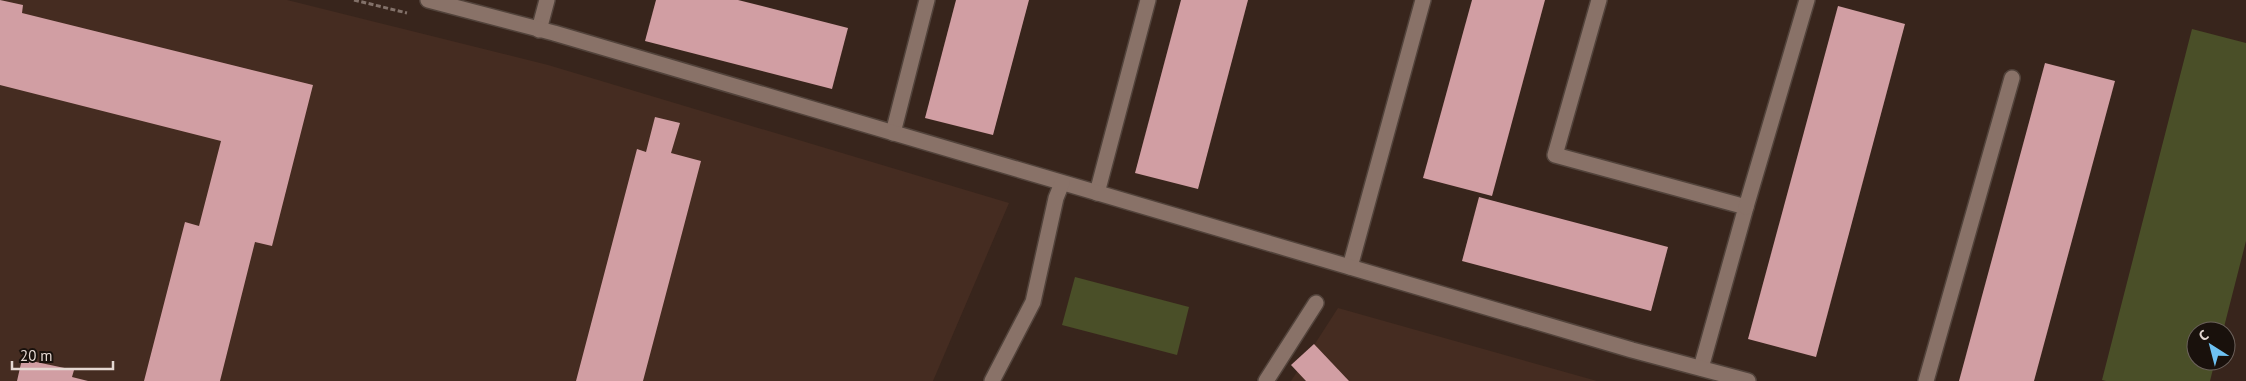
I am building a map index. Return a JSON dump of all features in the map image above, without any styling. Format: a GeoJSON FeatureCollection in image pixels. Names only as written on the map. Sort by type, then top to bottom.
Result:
{"type":"FeatureCollection","features":[{"type":"Feature","properties":{"kind":"street"},"geometry":{"type":"LineString","coordinates":[[428,0],[539,30],[1748,381]]}},
{"type":"Feature","properties":{"kind":"street"},"geometry":{"type":"LineString","coordinates":[[539,30],[547,0]]}},
{"type":"Feature","properties":{"kind":"street"},"geometry":{"type":"LineString","coordinates":[[893,133],[927,0]]}},
{"type":"Feature","properties":{"kind":"street"},"geometry":{"type":"LineString","coordinates":[[1097,193],[1148,0]]}},
{"type":"Feature","properties":{"kind":"street"},"geometry":{"type":"LineString","coordinates":[[1350,267],[1423,0]]}},
{"type":"Feature","properties":{"kind":"street"},"geometry":{"type":"LineString","coordinates":[[1599,0],[1555,155],[1746,207]]}},
{"type":"Feature","properties":{"kind":"street"},"geometry":{"type":"LineString","coordinates":[[1702,368],[1746,207],[1807,0]]}},
{"type":"Feature","properties":{"kind":"street"},"geometry":{"type":"LineString","coordinates":[[1926,381],[2012,78]]}},
{"type":"Feature","properties":{"kind":"street"},"geometry":{"type":"LineString","coordinates":[[992,381],[1033,302],[1062,182]]}},
{"type":"Feature","properties":{"kind":"street"},"geometry":{"type":"LineString","coordinates":[[1266,381],[1316,303]]}},
{"type":"Feature","properties":{"kind":"shaded area"},"geometry":{"type":"Polygon","coordinates":[[[0,0],[287,0],[548,65],[1009,203],[933,381],[0,381],[0,0]]]}},
{"type":"Feature","properties":{"kind":"shaded area"},"geometry":{"type":"Polygon","coordinates":[[[1338,308],[1597,381],[1291,381],[1338,308]]]}},
{"type":"Feature","properties":{"kind":"green space"},"geometry":{"type":"Polygon","coordinates":[[[2192,29],[2246,43],[2246,241],[2226,321],[2186,321],[2186,371],[2212,371],[2210,381],[2102,380],[2192,29]]]}},
{"type":"Feature","properties":{"kind":"green space"},"geometry":{"type":"Polygon","coordinates":[[[1075,277],[1189,307],[1177,355],[1062,325],[1075,277]]]}},
{"type":"Feature","properties":{"kind":"building"},"geometry":{"type":"Polygon","coordinates":[[[0,0],[23,5],[22,13],[313,85],[272,246],[255,242],[220,381],[144,381],[185,222],[199,226],[221,141],[0,85],[0,0]]]}},
{"type":"Feature","properties":{"kind":"building"},"geometry":{"type":"Polygon","coordinates":[[[656,0],[738,0],[848,28],[832,89],[645,41],[656,0]]]}},
{"type":"Feature","properties":{"kind":"building"},"geometry":{"type":"Polygon","coordinates":[[[956,0],[1029,0],[993,135],[925,118],[956,0]]]}},
{"type":"Feature","properties":{"kind":"building"},"geometry":{"type":"Polygon","coordinates":[[[1181,0],[1248,0],[1198,189],[1135,173],[1181,0]]]}},
{"type":"Feature","properties":{"kind":"building"},"geometry":{"type":"Polygon","coordinates":[[[1472,0],[1545,0],[1492,196],[1423,178],[1472,0]]]}},
{"type":"Feature","properties":{"kind":"building"},"geometry":{"type":"Polygon","coordinates":[[[1838,6],[1905,24],[1816,357],[1748,339],[1838,6]]]}},
{"type":"Feature","properties":{"kind":"building"},"geometry":{"type":"Polygon","coordinates":[[[2045,63],[2115,81],[2034,381],[1959,381],[2045,63]]]}},
{"type":"Feature","properties":{"kind":"building"},"geometry":{"type":"Polygon","coordinates":[[[655,117],[680,123],[671,153],[701,161],[643,381],[576,381],[637,149],[646,152],[655,117]]]}},
{"type":"Feature","properties":{"kind":"building"},"geometry":{"type":"Polygon","coordinates":[[[1479,197],[1668,247],[1651,311],[1462,261],[1479,197]]]}},
{"type":"Feature","properties":{"kind":"building"},"geometry":{"type":"Polygon","coordinates":[[[1314,344],[1349,381],[1306,381],[1291,365],[1314,344]]]}},
{"type":"Feature","properties":{"kind":"building"},"geometry":{"type":"Polygon","coordinates":[[[22,359],[74,370],[72,377],[88,381],[17,381],[22,359]]]}}]}
